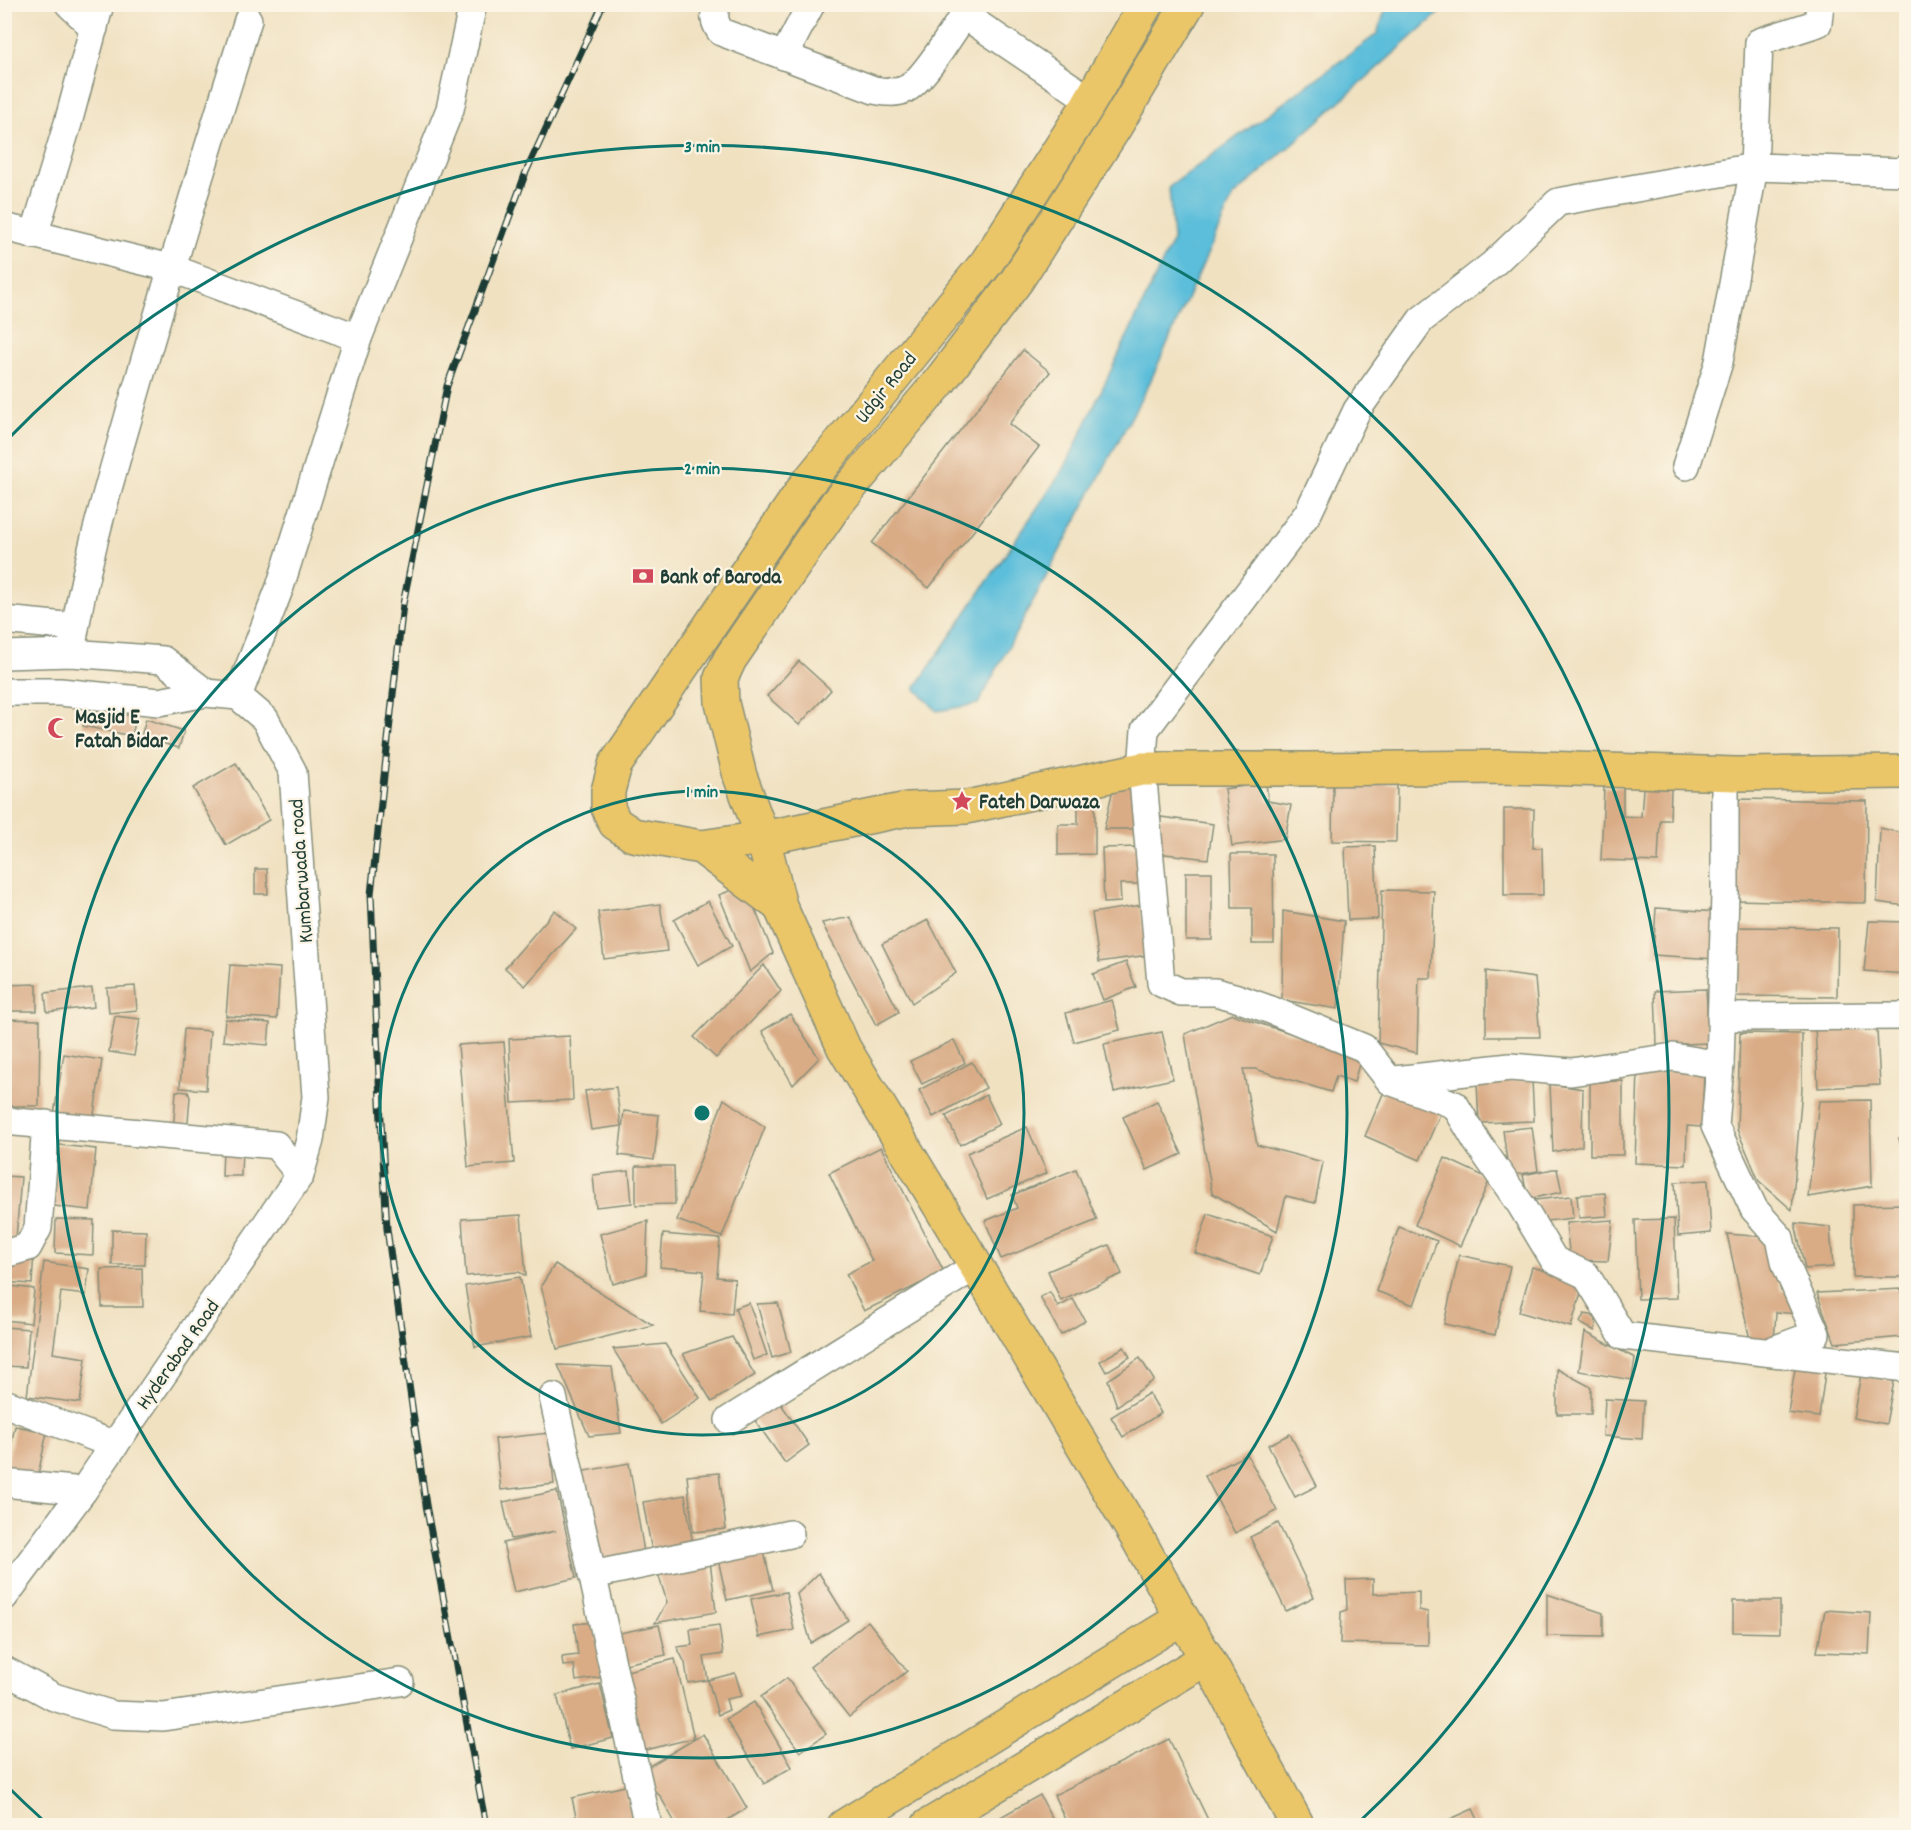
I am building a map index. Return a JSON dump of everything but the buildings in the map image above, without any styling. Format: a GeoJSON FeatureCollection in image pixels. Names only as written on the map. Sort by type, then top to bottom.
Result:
{"type":"FeatureCollection","features":[{"type":"Feature","properties":{"kind":"main road","name":"Udgir Road"},"geometry":{"type":"LineString","coordinates":[[701,847],[633,836],[615,823],[608,808],[608,791],[615,765],[806,485],[987,262],[1090,100],[1146,4]]}},
{"type":"Feature","properties":{"kind":"main road","name":"Udgir Road"},"geometry":{"type":"LineString","coordinates":[[1188,4],[1115,127],[1017,280],[940,381],[836,504],[730,659],[721,678],[722,703],[740,776],[763,838],[780,906],[844,1048],[1138,1539],[1207,1658],[1298,1826]]}},
{"type":"Feature","properties":{"kind":"main road"},"geometry":{"type":"LineString","coordinates":[[701,847],[763,838],[908,809],[967,807],[1142,769],[1506,767],[1725,774],[1906,772]]}},
{"type":"Feature","properties":{"kind":"main road"},"geometry":{"type":"LineString","coordinates":[[701,847],[780,906]]}},
{"type":"Feature","properties":{"kind":"main road"},"geometry":{"type":"LineString","coordinates":[[844,1826],[1182,1618]]}},
{"type":"Feature","properties":{"kind":"main road"},"geometry":{"type":"LineString","coordinates":[[928,1826],[1207,1658]]}},
{"type":"Feature","properties":{"kind":"street"},"geometry":{"type":"LineString","coordinates":[[34,235],[97,16],[69,4]]}},
{"type":"Feature","properties":{"kind":"street"},"geometry":{"type":"LineString","coordinates":[[4,692],[60,692],[159,702],[206,693],[237,696],[280,587],[358,338],[450,109],[473,4]]}},
{"type":"Feature","properties":{"kind":"street"},"geometry":{"type":"LineString","coordinates":[[717,4],[714,14],[715,24],[722,32],[874,90],[891,93],[906,89],[922,76],[967,10],[1090,100]]}},
{"type":"Feature","properties":{"kind":"street"},"geometry":{"type":"LineString","coordinates":[[784,56],[811,4]]}},
{"type":"Feature","properties":{"kind":"street"},"geometry":{"type":"LineString","coordinates":[[1686,466],[1719,362],[1754,167],[1759,42],[1818,23],[1820,4]]}},
{"type":"Feature","properties":{"kind":"street"},"geometry":{"type":"LineString","coordinates":[[73,640],[103,507],[171,268],[248,20]]}},
{"type":"Feature","properties":{"kind":"street"},"geometry":{"type":"LineString","coordinates":[[1906,168],[1904,172],[1754,167],[1558,202],[1492,265],[1421,320],[1356,410],[1308,513],[1145,730],[1142,769],[1161,984],[1181,992],[1215,992],[1234,997],[1364,1048],[1390,1081],[1455,1105],[1554,1260],[1586,1275],[1623,1336],[1906,1368]]}},
{"type":"Feature","properties":{"kind":"street"},"geometry":{"type":"LineString","coordinates":[[4,227],[171,268],[358,338]]}},
{"type":"Feature","properties":{"kind":"street"},"geometry":{"type":"LineString","coordinates":[[4,620],[73,640],[163,660],[206,693]]}},
{"type":"Feature","properties":{"kind":"street"},"geometry":{"type":"LineString","coordinates":[[4,655],[73,640]]}},
{"type":"Feature","properties":{"kind":"street","name":"Kumbarwada road"},"geometry":{"type":"LineString","coordinates":[[237,696],[265,719],[293,772],[316,1096]]}},
{"type":"Feature","properties":{"kind":"street"},"geometry":{"type":"LineString","coordinates":[[1725,774],[1725,894],[1720,1065],[1715,1126],[1754,1209],[1780,1238],[1786,1265],[1816,1334],[1769,1352]]}},
{"type":"Feature","properties":{"kind":"street"},"geometry":{"type":"LineString","coordinates":[[1721,1017],[1906,1016]]}},
{"type":"Feature","properties":{"kind":"street"},"geometry":{"type":"LineString","coordinates":[[1390,1081],[1510,1067],[1571,1072],[1673,1057],[1720,1065]]}},
{"type":"Feature","properties":{"kind":"street","name":"Hyderabad Road"},"geometry":{"type":"LineString","coordinates":[[4,1597],[83,1491],[300,1175],[310,1140],[316,1096]]}},
{"type":"Feature","properties":{"kind":"street"},"geometry":{"type":"LineString","coordinates":[[4,1121],[276,1145],[300,1175]]}},
{"type":"Feature","properties":{"kind":"street"},"geometry":{"type":"LineString","coordinates":[[4,1251],[11,1252],[28,1247],[38,1228],[46,1124]]}},
{"type":"Feature","properties":{"kind":"street"},"geometry":{"type":"LineString","coordinates":[[729,1420],[976,1266]]}},
{"type":"Feature","properties":{"kind":"street"},"geometry":{"type":"LineString","coordinates":[[553,1397],[648,1826]]}},
{"type":"Feature","properties":{"kind":"street"},"geometry":{"type":"LineString","coordinates":[[4,1403],[115,1445]]}},
{"type":"Feature","properties":{"kind":"street"},"geometry":{"type":"LineString","coordinates":[[4,1483],[83,1491]]}},
{"type":"Feature","properties":{"kind":"street"},"geometry":{"type":"LineString","coordinates":[[592,1575],[790,1534]]}},
{"type":"Feature","properties":{"kind":"street"},"geometry":{"type":"LineString","coordinates":[[4,1670],[54,1697],[113,1715],[163,1717],[400,1682]]}},
{"type":"Feature","properties":{"kind":"water"},"geometry":{"type":"Polygon","coordinates":[[[1387,5],[1448,5],[1233,197],[1150,382],[978,704],[937,711],[915,688],[1065,467],[1173,240],[1169,187],[1377,34],[1387,5]]]}},
{"type":"Feature","properties":{"kind":"railway"},"geometry":{"type":"LineString","coordinates":[[486,1826],[426,1505],[387,1229],[371,894],[403,604],[447,386],[526,172],[603,4]]}},
{"type":"Feature","properties":{"kind":"place","name":"Bank of Baroda"},"geometry":{"type":"Point","coordinates":[643,576]}},
{"type":"Feature","properties":{"kind":"place","name":"Masjid E Fatah Bidar"},"geometry":{"type":"Point","coordinates":[58,728]}},
{"type":"Feature","properties":{"kind":"place","name":"Fateh Darwaza"},"geometry":{"type":"Point","coordinates":[962,801]}}]}
